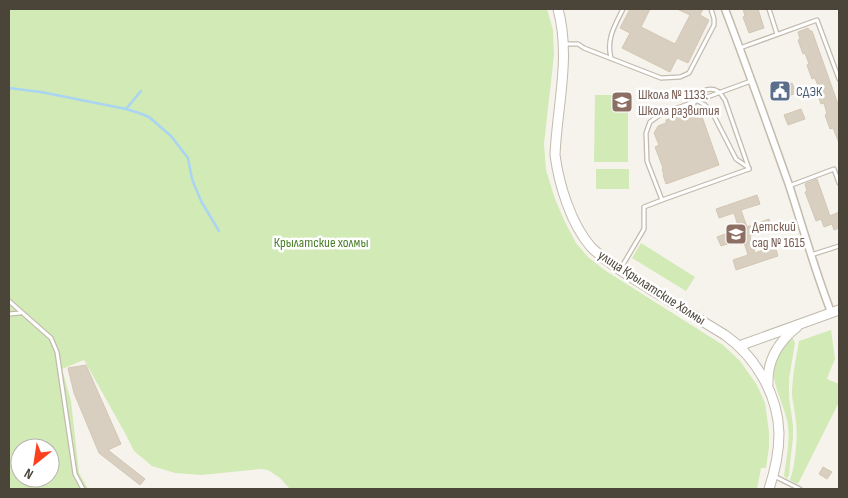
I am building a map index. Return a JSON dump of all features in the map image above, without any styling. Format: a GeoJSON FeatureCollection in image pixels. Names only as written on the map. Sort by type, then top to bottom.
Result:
{"type":"FeatureCollection","features":[{"type":"Feature","properties":{"kind":"street","name":"улица Крылатские Холмы"},"geometry":{"type":"LineString","coordinates":[[558,9],[564,44],[564,65],[555,155],[564,195],[572,217],[580,232],[604,259],[726,335],[739,346],[757,368],[768,387],[775,405],[779,430],[777,457],[769,489]]}},
{"type":"Feature","properties":{"kind":"street"},"geometry":{"type":"LineString","coordinates":[[725,9],[789,186],[811,255],[835,311],[739,346]]}},
{"type":"Feature","properties":{"kind":"street"},"geometry":{"type":"LineString","coordinates":[[768,387],[767,376],[776,350],[786,337],[803,323]]}},
{"type":"Feature","properties":{"kind":"lane"},"geometry":{"type":"LineString","coordinates":[[611,58],[610,40],[612,31],[623,9]]}},
{"type":"Feature","properties":{"kind":"lane"},"geometry":{"type":"LineString","coordinates":[[564,44],[578,44],[661,78],[685,76],[689,73],[714,25],[711,9]]}},
{"type":"Feature","properties":{"kind":"lane"},"geometry":{"type":"LineString","coordinates":[[769,9],[777,34]]}},
{"type":"Feature","properties":{"kind":"lane"},"geometry":{"type":"LineString","coordinates":[[740,48],[817,20],[839,79]]}},
{"type":"Feature","properties":{"kind":"lane"},"geometry":{"type":"LineString","coordinates":[[662,200],[647,160],[646,133],[650,122],[661,114],[752,81]]}},
{"type":"Feature","properties":{"kind":"lane"},"geometry":{"type":"LineString","coordinates":[[694,110],[694,100],[699,93],[709,89],[720,93],[750,169]]}},
{"type":"Feature","properties":{"kind":"lane"},"geometry":{"type":"LineString","coordinates":[[698,101],[705,105],[713,114],[736,159],[750,169]]}},
{"type":"Feature","properties":{"kind":"lane"},"geometry":{"type":"LineString","coordinates":[[789,186],[839,167]]}},
{"type":"Feature","properties":{"kind":"lane"},"geometry":{"type":"LineString","coordinates":[[620,270],[644,229],[644,207],[750,169]]}},
{"type":"Feature","properties":{"kind":"lane"},"geometry":{"type":"LineString","coordinates":[[834,169],[839,183]]}},
{"type":"Feature","properties":{"kind":"lane"},"geometry":{"type":"LineString","coordinates":[[811,255],[839,246]]}},
{"type":"Feature","properties":{"kind":"lane"},"geometry":{"type":"LineString","coordinates":[[9,301],[51,338],[57,352],[75,474],[83,489]]}},
{"type":"Feature","properties":{"kind":"lane"},"geometry":{"type":"LineString","coordinates":[[9,314],[21,312]]}},
{"type":"Feature","properties":{"kind":"lane"},"geometry":{"type":"LineString","coordinates":[[773,476],[800,489]]}},
{"type":"Feature","properties":{"kind":"green space","name":"Крылатские холмы"},"geometry":{"type":"Polygon","coordinates":[[[9,9],[547,9],[553,30],[554,55],[544,144],[546,170],[555,199],[576,243],[588,257],[606,271],[723,345],[740,361],[757,385],[765,403],[769,432],[766,468],[761,468],[757,489],[290,489],[280,478],[268,470],[260,469],[201,475],[175,473],[152,466],[134,451],[84,360],[62,369],[71,401],[79,473],[88,489],[9,489],[9,9]]]}},
{"type":"Feature","properties":{"kind":"green space"},"geometry":{"type":"Polygon","coordinates":[[[595,95],[628,95],[628,162],[594,162],[595,95]]]}},
{"type":"Feature","properties":{"kind":"green space"},"geometry":{"type":"Polygon","coordinates":[[[596,169],[629,169],[629,189],[596,189],[596,169]]]}},
{"type":"Feature","properties":{"kind":"green space"},"geometry":{"type":"Polygon","coordinates":[[[641,243],[695,277],[686,291],[632,258],[641,243]]]}},
{"type":"Feature","properties":{"kind":"green space"},"geometry":{"type":"Polygon","coordinates":[[[831,330],[835,359],[827,379],[839,384],[839,402],[797,484],[790,480],[797,428],[792,388],[799,341],[831,330]]]}},
{"type":"Feature","properties":{"kind":"green space"},"geometry":{"type":"Polygon","coordinates":[[[792,337],[795,343],[789,379],[789,397],[793,438],[787,479],[784,476],[788,445],[788,426],[774,380],[773,362],[781,347],[792,337]]]}},
{"type":"Feature","properties":{"kind":"building"},"geometry":{"type":"Polygon","coordinates":[[[630,9],[650,9],[641,27],[675,44],[690,15],[677,9],[703,9],[700,15],[709,20],[688,63],[677,58],[670,72],[622,48],[630,33],[620,28],[630,9]]]}},
{"type":"Feature","properties":{"kind":"building"},"geometry":{"type":"Polygon","coordinates":[[[743,9],[758,9],[764,28],[749,33],[743,17],[745,16],[743,9]]]}},
{"type":"Feature","properties":{"kind":"building"},"geometry":{"type":"Polygon","coordinates":[[[808,28],[812,31],[839,107],[839,143],[833,128],[830,129],[825,115],[827,114],[824,103],[821,104],[816,90],[819,89],[815,78],[812,79],[807,65],[809,64],[798,40],[800,39],[798,32],[808,28]]]}},
{"type":"Feature","properties":{"kind":"building"},"geometry":{"type":"Polygon","coordinates":[[[792,83],[796,93],[779,100],[775,90],[792,83]]]}},
{"type":"Feature","properties":{"kind":"building"},"geometry":{"type":"Polygon","coordinates":[[[699,108],[719,165],[666,184],[663,168],[655,147],[659,145],[654,133],[658,126],[666,123],[666,120],[692,111],[697,113],[699,108]]]}},
{"type":"Feature","properties":{"kind":"building"},"geometry":{"type":"Polygon","coordinates":[[[801,109],[805,119],[788,125],[784,115],[801,109]]]}},
{"type":"Feature","properties":{"kind":"building"},"geometry":{"type":"Polygon","coordinates":[[[817,179],[830,216],[839,212],[839,228],[834,230],[832,224],[824,227],[821,219],[816,221],[805,192],[807,191],[805,184],[817,179]]]}},
{"type":"Feature","properties":{"kind":"building"},"geometry":{"type":"Polygon","coordinates":[[[757,195],[760,204],[741,210],[747,227],[769,219],[772,229],[750,236],[755,253],[775,246],[778,256],[736,270],[733,260],[748,255],[743,239],[721,246],[717,237],[739,229],[734,213],[719,218],[716,209],[757,195]]]}},
{"type":"Feature","properties":{"kind":"building"},"geometry":{"type":"Polygon","coordinates":[[[86,365],[121,444],[108,450],[145,479],[140,485],[99,453],[74,393],[68,368],[86,365]]]}},
{"type":"Feature","properties":{"kind":"building"},"geometry":{"type":"Polygon","coordinates":[[[823,467],[832,472],[827,479],[819,474],[823,467]]]}},
{"type":"Feature","properties":{"kind":"waterway"},"geometry":{"type":"LineString","coordinates":[[9,88],[41,92],[126,109],[141,91]]}},
{"type":"Feature","properties":{"kind":"waterway"},"geometry":{"type":"LineString","coordinates":[[126,109],[149,117],[171,136],[188,158],[192,179],[201,201],[219,231]]}},
{"type":"Feature","properties":{"kind":"place","name":"СДЭК"},"geometry":{"type":"Point","coordinates":[780,91]}},
{"type":"Feature","properties":{"kind":"place","name":"Школа № 1133. Школа развития"},"geometry":{"type":"Point","coordinates":[622,102]}},
{"type":"Feature","properties":{"kind":"place","name":"Детский сад № 1615"},"geometry":{"type":"Point","coordinates":[736,234]}}]}
